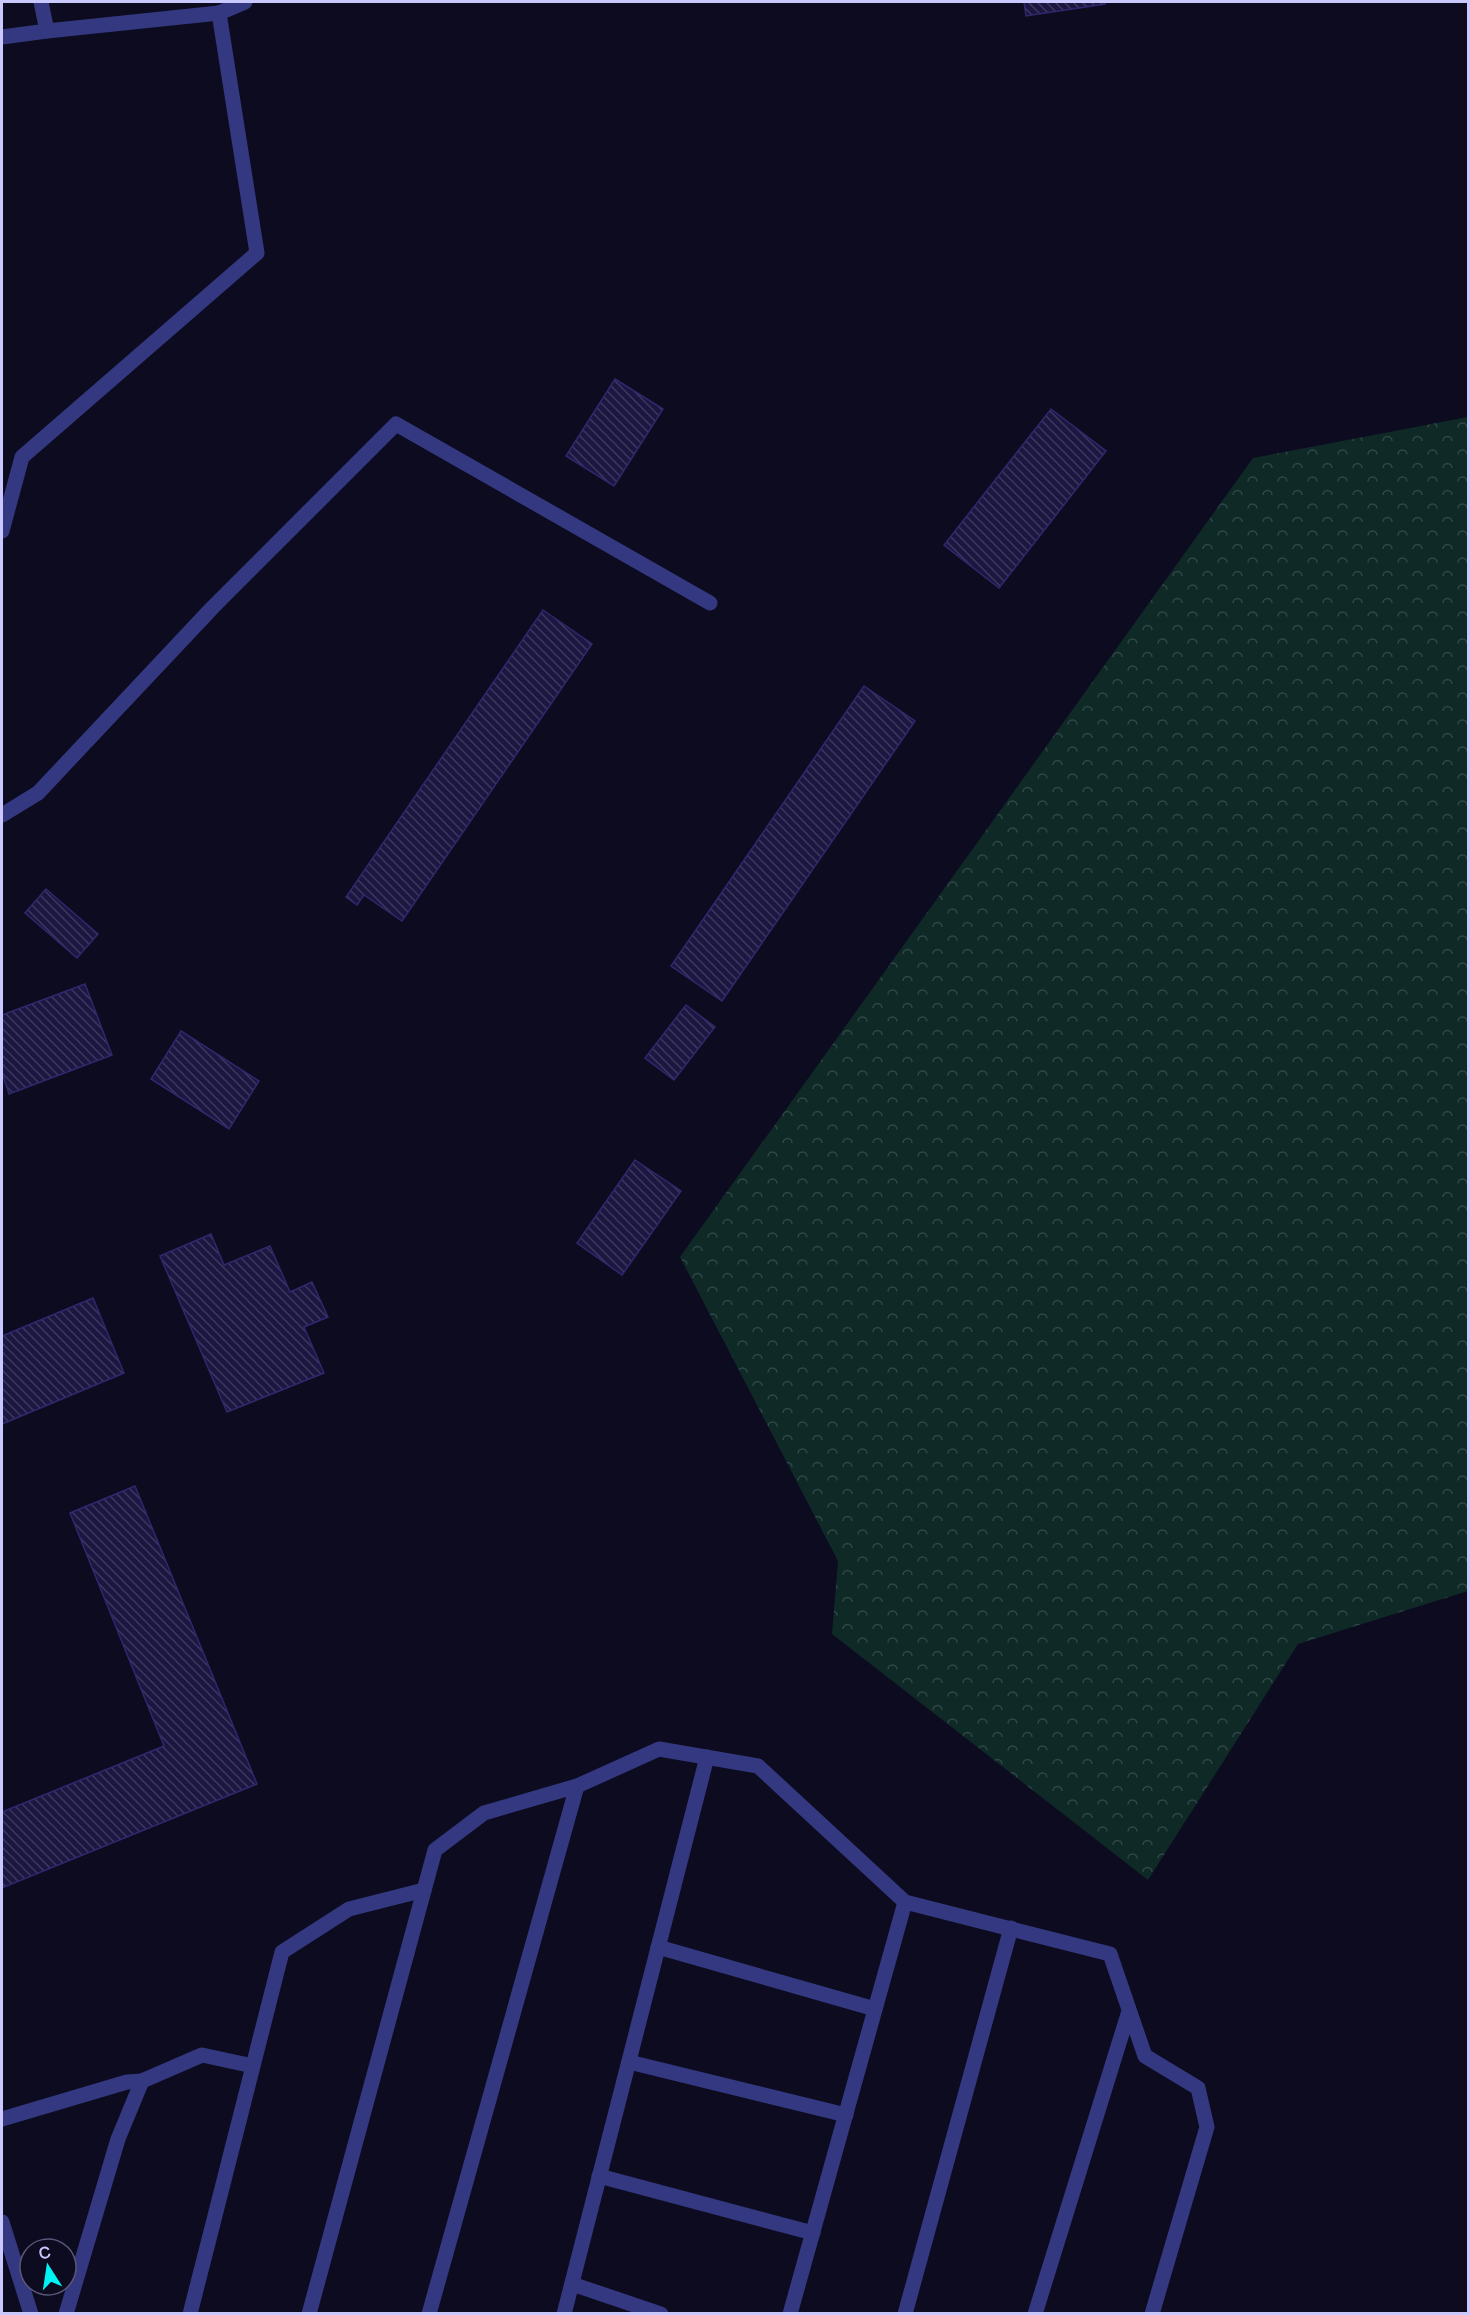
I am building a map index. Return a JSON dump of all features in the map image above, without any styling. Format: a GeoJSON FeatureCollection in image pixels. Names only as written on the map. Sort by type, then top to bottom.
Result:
{"type":"FeatureCollection","features":[{"type":"Feature","properties":{"kind":"lane"},"geometry":{"type":"LineString","coordinates":[[41,2],[47,31]]}},
{"type":"Feature","properties":{"kind":"lane"},"geometry":{"type":"LineString","coordinates":[[2,37],[219,13],[245,2]]}},
{"type":"Feature","properties":{"kind":"lane"},"geometry":{"type":"LineString","coordinates":[[2,531],[22,457],[258,253],[219,13]]}},
{"type":"Feature","properties":{"kind":"lane"},"geometry":{"type":"LineString","coordinates":[[2,815],[38,793],[213,607],[396,424],[710,603]]}},
{"type":"Feature","properties":{"kind":"lane"},"geometry":{"type":"LineString","coordinates":[[309,2313],[435,1850],[484,1813],[577,1786],[659,1749],[758,1766],[905,1902],[1110,1954],[1145,2056],[1198,2088],[1207,2127],[1152,2313]]}},
{"type":"Feature","properties":{"kind":"lane"},"geometry":{"type":"LineString","coordinates":[[564,2313],[707,1757]]}},
{"type":"Feature","properties":{"kind":"lane"},"geometry":{"type":"LineString","coordinates":[[429,2313],[577,1786]]}},
{"type":"Feature","properties":{"kind":"lane"},"geometry":{"type":"LineString","coordinates":[[190,2313],[282,1952],[350,1909],[424,1890]]}},
{"type":"Feature","properties":{"kind":"lane"},"geometry":{"type":"LineString","coordinates":[[790,2313],[905,1902]]}},
{"type":"Feature","properties":{"kind":"lane"},"geometry":{"type":"LineString","coordinates":[[905,2313],[1011,1928]]}},
{"type":"Feature","properties":{"kind":"lane"},"geometry":{"type":"LineString","coordinates":[[658,1947],[875,2009]]}},
{"type":"Feature","properties":{"kind":"lane"},"geometry":{"type":"LineString","coordinates":[[1035,2313],[1129,2011]]}},
{"type":"Feature","properties":{"kind":"lane"},"geometry":{"type":"LineString","coordinates":[[2,2119],[127,2082],[142,2081],[202,2055],[253,2066]]}},
{"type":"Feature","properties":{"kind":"lane"},"geometry":{"type":"LineString","coordinates":[[629,2062],[846,2115]]}},
{"type":"Feature","properties":{"kind":"lane"},"geometry":{"type":"LineString","coordinates":[[66,2313],[118,2139],[142,2081]]}},
{"type":"Feature","properties":{"kind":"lane"},"geometry":{"type":"LineString","coordinates":[[599,2176],[813,2233]]}},
{"type":"Feature","properties":{"kind":"lane"},"geometry":{"type":"LineString","coordinates":[[2,2222],[31,2313]]}},
{"type":"Feature","properties":{"kind":"lane"},"geometry":{"type":"LineString","coordinates":[[572,2284],[661,2313]]}},
{"type":"Feature","properties":{"kind":"green space"},"geometry":{"type":"Polygon","coordinates":[[[1468,417],[1468,1591],[1298,1644],[1148,1880],[832,1634],[838,1561],[680,1257],[1253,458],[1468,417]]]}},
{"type":"Feature","properties":{"kind":"building"},"geometry":{"type":"Polygon","coordinates":[[[1024,2],[1105,2],[1105,4],[1026,16],[1024,2]]]}},
{"type":"Feature","properties":{"kind":"building"},"geometry":{"type":"Polygon","coordinates":[[[615,379],[663,409],[614,486],[566,456],[615,379]]]}},
{"type":"Feature","properties":{"kind":"building"},"geometry":{"type":"Polygon","coordinates":[[[1051,409],[1106,451],[999,588],[944,545],[1051,409]]]}},
{"type":"Feature","properties":{"kind":"building"},"geometry":{"type":"Polygon","coordinates":[[[543,610],[592,644],[402,921],[364,895],[357,905],[346,897],[543,610]]]}},
{"type":"Feature","properties":{"kind":"building"},"geometry":{"type":"Polygon","coordinates":[[[864,686],[915,721],[722,1001],[671,966],[864,686]]]}},
{"type":"Feature","properties":{"kind":"building"},"geometry":{"type":"Polygon","coordinates":[[[46,889],[98,934],[77,958],[25,913],[46,889]]]}},
{"type":"Feature","properties":{"kind":"building"},"geometry":{"type":"Polygon","coordinates":[[[85,984],[112,1055],[9,1094],[2,1073],[2,1015],[85,984]]]}},
{"type":"Feature","properties":{"kind":"building"},"geometry":{"type":"Polygon","coordinates":[[[686,1005],[715,1027],[674,1080],[645,1058],[686,1005]]]}},
{"type":"Feature","properties":{"kind":"building"},"geometry":{"type":"Polygon","coordinates":[[[181,1031],[259,1081],[229,1129],[151,1079],[181,1031]]]}},
{"type":"Feature","properties":{"kind":"building"},"geometry":{"type":"Polygon","coordinates":[[[635,1160],[681,1191],[622,1275],[577,1243],[635,1160]]]}},
{"type":"Feature","properties":{"kind":"building"},"geometry":{"type":"Polygon","coordinates":[[[211,1234],[224,1265],[270,1246],[290,1292],[312,1282],[328,1317],[304,1327],[324,1373],[227,1412],[160,1256],[211,1234]]]}},
{"type":"Feature","properties":{"kind":"building"},"geometry":{"type":"Polygon","coordinates":[[[93,1298],[124,1373],[2,1424],[2,1336],[93,1298]]]}},
{"type":"Feature","properties":{"kind":"building"},"geometry":{"type":"Polygon","coordinates":[[[135,1486],[257,1784],[2,1888],[2,1812],[164,1746],[70,1513],[135,1486]]]}}]}
